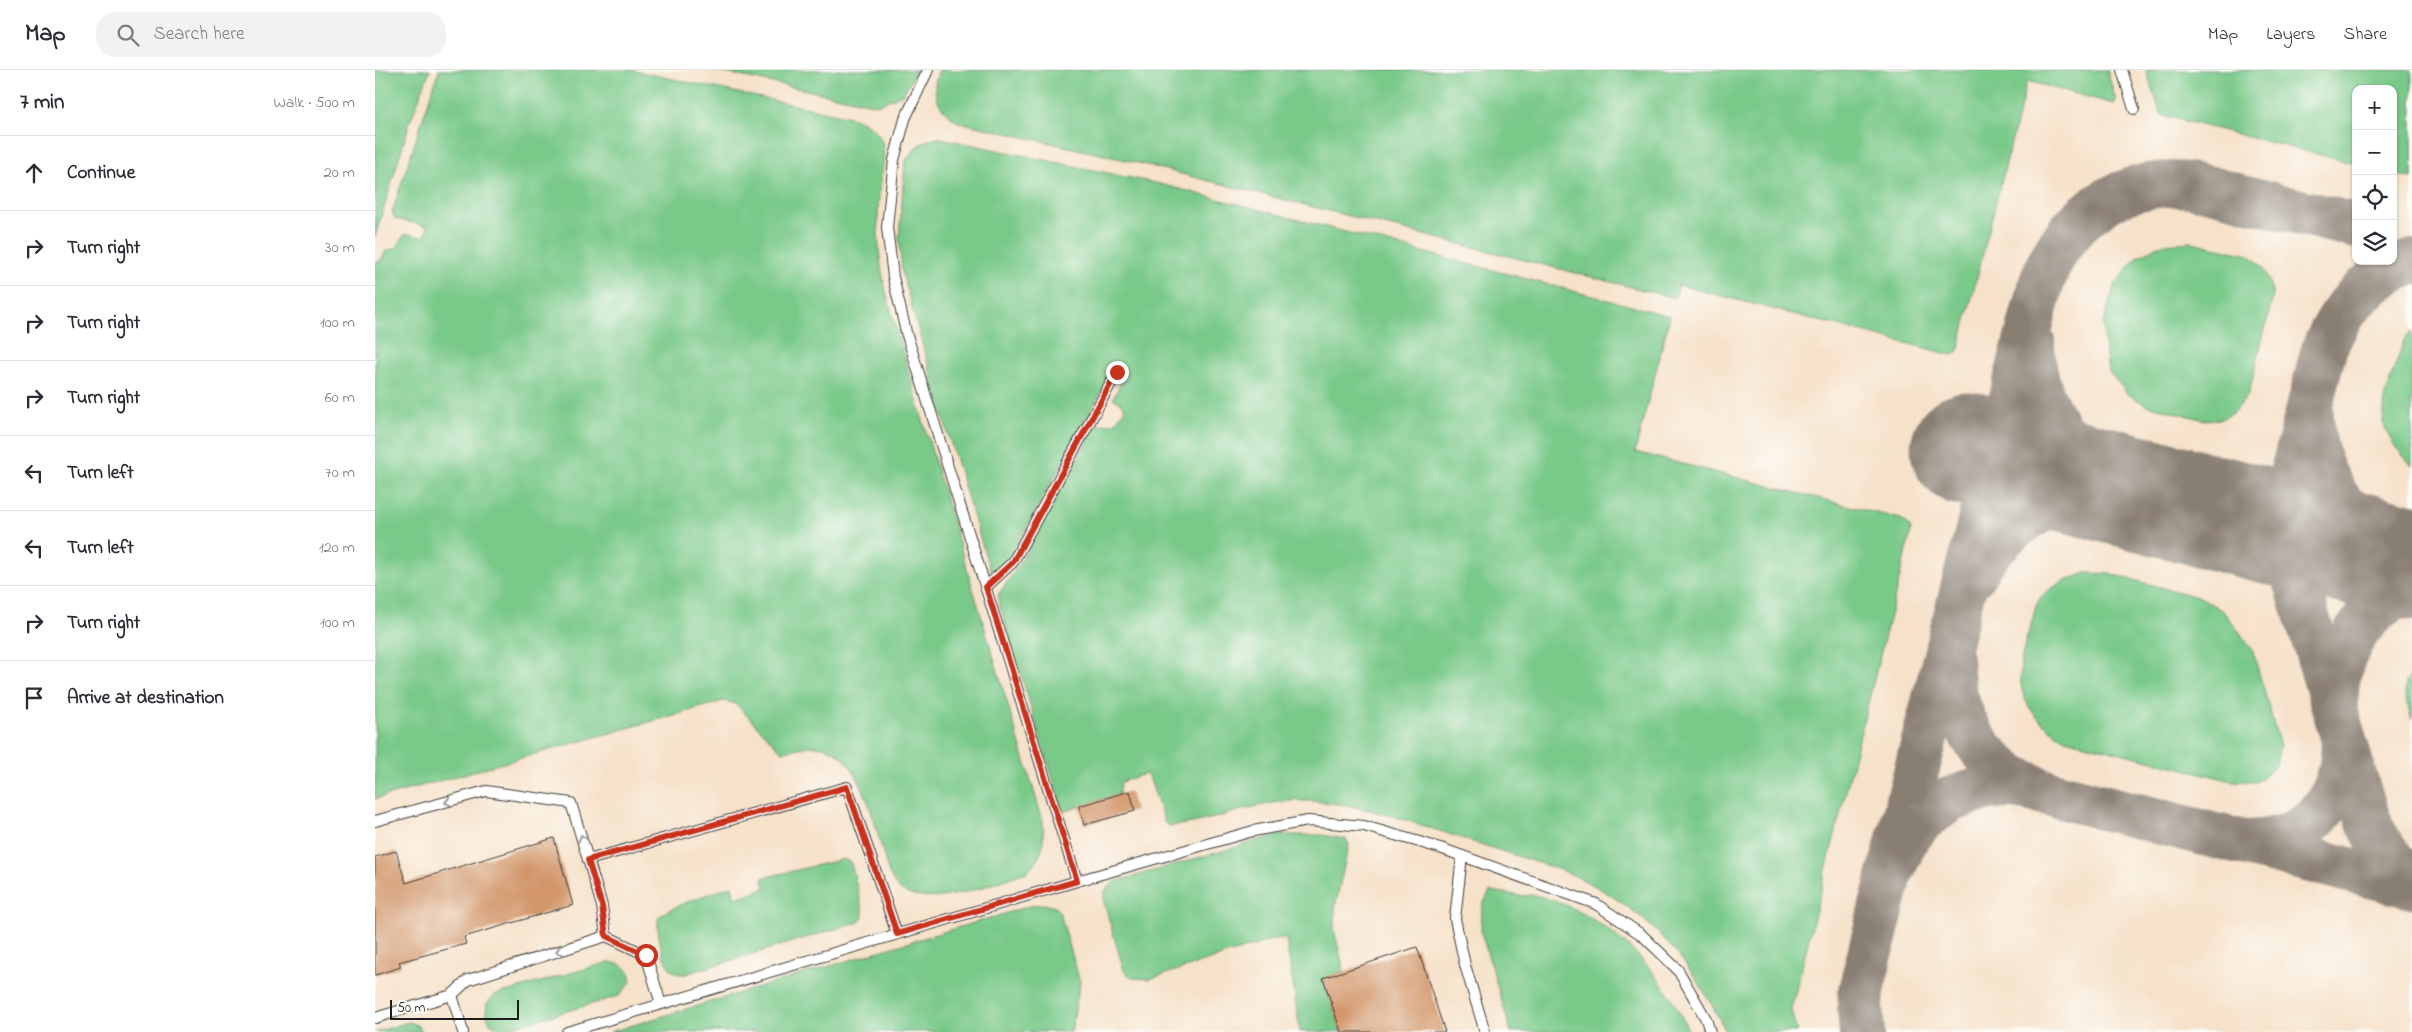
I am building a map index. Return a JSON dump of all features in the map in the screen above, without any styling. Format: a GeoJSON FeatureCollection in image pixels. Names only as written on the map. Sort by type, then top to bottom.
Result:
{"type":"FeatureCollection","features":[{"type":"Feature","properties":{"kind":"lane"},"geometry":{"type":"LineString","coordinates":[[928,70],[905,118],[894,160],[887,228],[893,277],[906,332],[1077,881]]}},
{"type":"Feature","properties":{"kind":"lane"},"geometry":{"type":"LineString","coordinates":[[2122,70],[2133,109]]}},
{"type":"Feature","properties":{"kind":"lane"},"geometry":{"type":"LineString","coordinates":[[986,587],[1013,562],[1117,372]]}},
{"type":"Feature","properties":{"kind":"lane"},"geometry":{"type":"LineString","coordinates":[[588,860],[847,787],[897,934]]}},
{"type":"Feature","properties":{"kind":"lane"},"geometry":{"type":"LineString","coordinates":[[375,821],[486,791],[571,803],[602,906],[606,936]]}},
{"type":"Feature","properties":{"kind":"lane"},"geometry":{"type":"LineString","coordinates":[[567,1032],[1077,881],[1253,831],[1308,821],[1364,826],[1462,856],[1596,904],[1642,935],[1678,970],[1706,1019],[1710,1032]]}},
{"type":"Feature","properties":{"kind":"lane"},"geometry":{"type":"LineString","coordinates":[[1462,856],[1455,919],[1465,965],[1485,1032]]}},
{"type":"Feature","properties":{"kind":"lane"},"geometry":{"type":"LineString","coordinates":[[375,1018],[451,995],[468,980],[606,936],[646,955],[661,1004]]}},
{"type":"Feature","properties":{"kind":"lane"},"geometry":{"type":"LineString","coordinates":[[451,995],[463,1032]]}},
{"type":"Feature","properties":{"kind":"green space"},"geometry":{"type":"Polygon","coordinates":[[[375,70],[430,70],[410,122],[375,237],[375,70]]]}},
{"type":"Feature","properties":{"kind":"green space"},"geometry":{"type":"Polygon","coordinates":[[[439,70],[631,70],[851,117],[874,129],[880,137],[884,155],[879,195],[879,249],[886,290],[1043,821],[1042,849],[1037,861],[1027,872],[979,888],[942,897],[910,895],[897,887],[889,874],[868,802],[851,768],[840,755],[827,748],[816,746],[782,752],[736,704],[724,701],[375,799],[375,262],[380,262],[386,251],[397,248],[404,235],[410,234],[421,237],[426,235],[427,226],[395,219],[392,212],[439,70]]]}},
{"type":"Feature","properties":{"kind":"green space"},"geometry":{"type":"Polygon","coordinates":[[[712,70],[917,70],[903,94],[877,105],[712,70]]]}},
{"type":"Feature","properties":{"kind":"green space"},"geometry":{"type":"Polygon","coordinates":[[[939,70],[2107,70],[2116,101],[2114,104],[2027,81],[1958,352],[1952,355],[1679,285],[1675,298],[1130,161],[958,122],[946,112],[938,100],[935,86],[939,70]]]}},
{"type":"Feature","properties":{"kind":"green space"},"geometry":{"type":"Polygon","coordinates":[[[2146,70],[2412,70],[2412,178],[2397,175],[2397,85],[2352,85],[2352,163],[2161,115],[2146,70]]]}},
{"type":"Feature","properties":{"kind":"green space"},"geometry":{"type":"Polygon","coordinates":[[[940,138],[1160,184],[1670,316],[1635,452],[1901,519],[1910,527],[1911,532],[1791,1010],[1797,1032],[1726,1032],[1712,1005],[1681,959],[1663,938],[1622,903],[1566,872],[1411,822],[1352,806],[1311,801],[1291,801],[1260,805],[1199,822],[1169,826],[1165,823],[1149,777],[1145,774],[1121,782],[1119,794],[1063,812],[998,600],[999,593],[1017,568],[1096,425],[1115,423],[1125,409],[1122,404],[1113,398],[1121,383],[1119,377],[1124,367],[1116,365],[1008,561],[1003,568],[990,570],[948,434],[902,273],[899,237],[905,162],[917,146],[930,139],[940,138]]]}},
{"type":"Feature","properties":{"kind":"green space"},"geometry":{"type":"Polygon","coordinates":[[[2192,242],[2249,255],[2261,265],[2269,280],[2273,297],[2249,393],[2236,411],[2221,419],[2205,420],[2146,405],[2128,394],[2108,371],[2103,324],[2115,284],[2137,257],[2162,244],[2192,242]]]}},
{"type":"Feature","properties":{"kind":"green space"},"geometry":{"type":"Polygon","coordinates":[[[2412,332],[2412,466],[2393,444],[2383,423],[2385,395],[2404,340],[2412,332]]]}},
{"type":"Feature","properties":{"kind":"green space"},"geometry":{"type":"Polygon","coordinates":[[[2086,573],[2111,574],[2202,598],[2223,611],[2253,652],[2280,746],[2276,765],[2257,782],[2232,781],[2065,739],[2037,717],[2028,705],[2023,692],[2021,678],[2024,646],[2036,607],[2042,596],[2052,588],[2086,573]]]}},
{"type":"Feature","properties":{"kind":"green space"},"geometry":{"type":"Polygon","coordinates":[[[2412,674],[2412,720],[2405,696],[2406,680],[2412,674]]]}},
{"type":"Feature","properties":{"kind":"green space"},"geometry":{"type":"Polygon","coordinates":[[[1277,835],[1322,835],[1346,839],[1349,844],[1335,907],[1334,929],[1344,971],[1323,978],[1341,1032],[1300,1032],[1286,938],[1275,939],[1150,979],[1133,978],[1124,971],[1103,899],[1105,891],[1114,882],[1277,835]]]}},
{"type":"Feature","properties":{"kind":"green space"},"geometry":{"type":"Polygon","coordinates":[[[844,859],[851,863],[863,911],[863,917],[859,922],[686,974],[675,972],[667,964],[658,931],[658,919],[660,916],[684,903],[732,886],[735,898],[765,888],[762,878],[844,859]]]}},
{"type":"Feature","properties":{"kind":"green space"},"geometry":{"type":"Polygon","coordinates":[[[1490,891],[1520,896],[1539,896],[1564,904],[1609,930],[1648,966],[1678,1009],[1689,1032],[1511,1032],[1481,932],[1482,906],[1490,891]]]}},
{"type":"Feature","properties":{"kind":"green space"},"geometry":{"type":"Polygon","coordinates":[[[1044,904],[1055,907],[1060,913],[1080,982],[1071,1032],[610,1032],[1033,905],[1044,904]]]}},
{"type":"Feature","properties":{"kind":"green space"},"geometry":{"type":"Polygon","coordinates":[[[609,962],[625,967],[629,973],[631,982],[619,996],[502,1030],[490,1023],[486,1013],[487,1003],[495,995],[609,962]]]}},
{"type":"Feature","properties":{"kind":"green space"},"geometry":{"type":"Polygon","coordinates":[[[408,1022],[417,1025],[423,1032],[375,1032],[408,1022]]]}},
{"type":"Feature","properties":{"kind":"building"},"geometry":{"type":"Polygon","coordinates":[[[1130,791],[1135,811],[1084,825],[1079,806],[1130,791]]]}},
{"type":"Feature","properties":{"kind":"building"},"geometry":{"type":"Polygon","coordinates":[[[554,838],[573,905],[464,937],[466,944],[399,962],[401,967],[375,975],[375,857],[396,851],[406,883],[554,838]]]}},
{"type":"Feature","properties":{"kind":"building"},"geometry":{"type":"Polygon","coordinates":[[[1417,947],[1445,1032],[1341,1032],[1323,978],[1417,947]]]}},
{"type":"Feature","properties":{"kind":"taxiway"},"geometry":{"type":"LineString","coordinates":[[1890,874],[2040,288],[2060,246],[2073,228],[2089,213],[2108,201],[2128,192],[2150,186],[2174,184],[2210,189],[2352,225]]}},
{"type":"Feature","properties":{"kind":"taxiway"},"geometry":{"type":"LineString","coordinates":[[2344,740],[2295,577],[2288,521],[2290,483],[2324,349],[2331,334],[2358,295],[2383,276],[2412,262]]}},
{"type":"Feature","properties":{"kind":"taxiway"},"geometry":{"type":"LineString","coordinates":[[1972,576],[1994,546],[2007,533],[2038,512],[2055,504],[2091,497],[2164,500],[2118,483],[2089,464],[2075,450],[2062,434],[2043,399],[2033,361],[2032,342]]}},
{"type":"Feature","properties":{"kind":"taxiway"},"geometry":{"type":"LineString","coordinates":[[2311,415],[2313,438],[2319,461],[2328,482],[2340,501],[2355,519],[2372,534],[2391,547],[2412,557]]}},
{"type":"Feature","properties":{"kind":"taxiway"},"geometry":{"type":"LineString","coordinates":[[2336,706],[2336,687],[2340,668],[2346,651],[2355,635],[2379,607],[2412,588]]}},
{"type":"Feature","properties":{"kind":"taxiway"},"geometry":{"type":"LineString","coordinates":[[1862,1032],[1861,990],[1890,874],[1905,841],[1920,821],[1949,800],[1988,787],[2016,786],[2048,793],[2012,776],[1994,762],[1973,737],[1965,723],[1954,692],[1950,659]]}},
{"type":"Feature","properties":{"kind":"taxiway"},"geometry":{"type":"LineString","coordinates":[[2245,843],[2268,841],[2287,836],[2304,827],[2319,815],[2330,800],[2338,782],[2344,740],[2360,797],[2375,834],[2397,866],[2412,879]]}},
{"type":"Feature","properties":{"kind":"taxiway"},"geometry":{"type":"LineString","coordinates":[[2048,793],[2412,886]]}},
{"type":"Feature","properties":{"kind":"runway"},"geometry":{"type":"LineString","coordinates":[[1968,449],[2412,563]]}},
{"type":"Feature","properties":{"kind":"route"},"geometry":{"type":"LineString","coordinates":[[646,955],[606,936],[602,906],[588,860],[847,787],[897,934],[1077,881],[986,587],[1013,562],[1117,372]]}}]}
